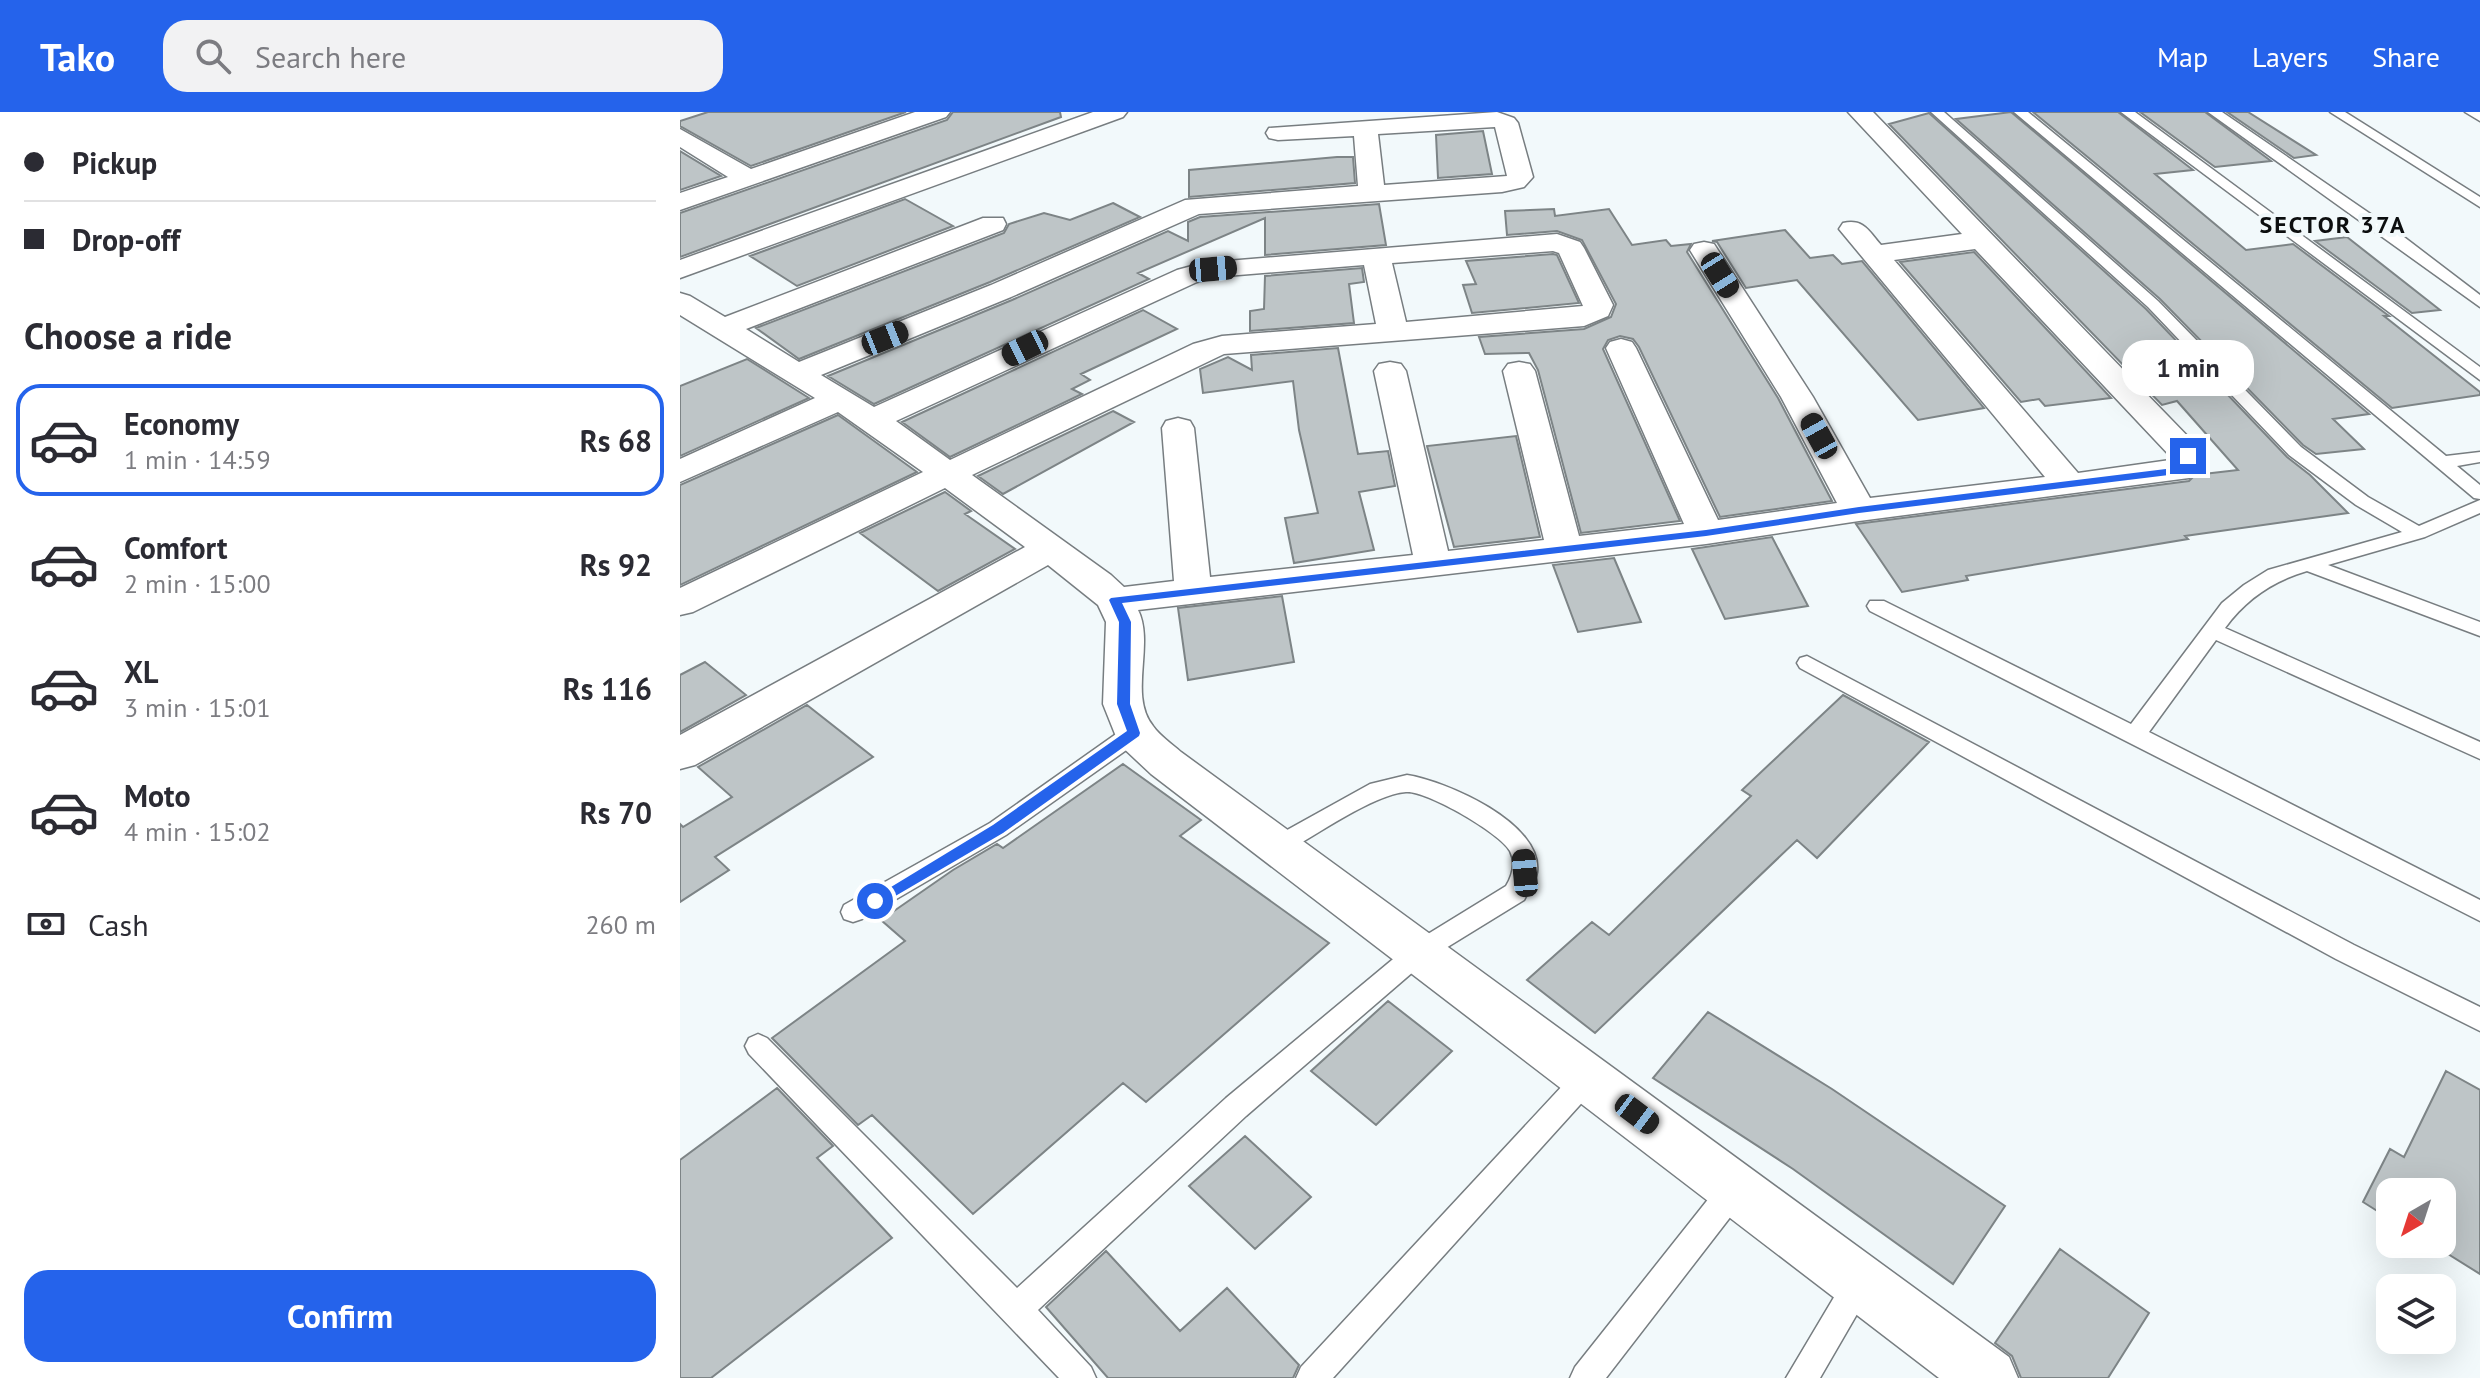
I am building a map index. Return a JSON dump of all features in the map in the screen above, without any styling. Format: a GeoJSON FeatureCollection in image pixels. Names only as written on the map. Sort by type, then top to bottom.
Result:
{"type":"FeatureCollection","features":[{"type":"Feature","properties":{"kind":"street"},"geometry":{"type":"LineString","coordinates":[[680,202],[938,112]]}},
{"type":"Feature","properties":{"kind":"street"},"geometry":{"type":"LineString","coordinates":[[680,270],[1115,112]]}},
{"type":"Feature","properties":{"kind":"street"},"geometry":{"type":"LineString","coordinates":[[1115,600],[1706,533],[1859,510],[2177,471],[2185,464],[2188,456],[1860,112]]}},
{"type":"Feature","properties":{"kind":"street"},"geometry":{"type":"LineString","coordinates":[[799,373],[1001,291],[1194,206],[1502,184],[1515,182],[1520,177],[1506,123],[1496,119],[1278,133]]}},
{"type":"Feature","properties":{"kind":"street"},"geometry":{"type":"LineString","coordinates":[[1365,128],[1372,193]]}},
{"type":"Feature","properties":{"kind":"street"},"geometry":{"type":"LineString","coordinates":[[680,136],[748,178]]}},
{"type":"Feature","properties":{"kind":"street"},"geometry":{"type":"LineString","coordinates":[[725,327],[993,224]]}},
{"type":"Feature","properties":{"kind":"street"},"geometry":{"type":"LineString","coordinates":[[1853,229],[2069,484]]}},
{"type":"Feature","properties":{"kind":"street"},"geometry":{"type":"LineString","coordinates":[[1874,254],[1982,240]]}},
{"type":"Feature","properties":{"kind":"street"},"geometry":{"type":"LineString","coordinates":[[680,472],[1025,348],[1199,272],[1557,242],[1570,248],[1598,305],[1598,310],[1584,317],[1222,345],[1204,350],[680,603]]}},
{"type":"Feature","properties":{"kind":"street"},"geometry":{"type":"LineString","coordinates":[[1704,250],[1797,397],[1859,510]]}},
{"type":"Feature","properties":{"kind":"street"},"geometry":{"type":"LineString","coordinates":[[1376,256],[1393,332]]}},
{"type":"Feature","properties":{"kind":"street"},"geometry":{"type":"LineString","coordinates":[[680,302],[856,410],[948,472],[1098,583],[1115,600],[1125,622],[1123,704],[1134,733],[1166,763],[1988,1378]]}},
{"type":"Feature","properties":{"kind":"street"},"geometry":{"type":"LineString","coordinates":[[1621,348],[1706,533]]}},
{"type":"Feature","properties":{"kind":"street"},"geometry":{"type":"LineString","coordinates":[[1390,371],[1433,563]]}},
{"type":"Feature","properties":{"kind":"street"},"geometry":{"type":"LineString","coordinates":[[1519,371],[1564,548]]}},
{"type":"Feature","properties":{"kind":"street"},"geometry":{"type":"LineString","coordinates":[[1178,428],[1193,589]]}},
{"type":"Feature","properties":{"kind":"street"},"geometry":{"type":"LineString","coordinates":[[680,754],[1049,549]]}},
{"type":"Feature","properties":{"kind":"lane"},"geometry":{"type":"LineString","coordinates":[[1937,112],[2153,304],[2295,451],[2362,501],[2418,533]]}},
{"type":"Feature","properties":{"kind":"lane"},"geometry":{"type":"LineString","coordinates":[[2020,112],[2480,494]]}},
{"type":"Feature","properties":{"kind":"lane"},"geometry":{"type":"LineString","coordinates":[[2127,112],[2480,375]]}},
{"type":"Feature","properties":{"kind":"lane"},"geometry":{"type":"LineString","coordinates":[[2214,112],[2399,240],[2480,302]]}},
{"type":"Feature","properties":{"kind":"lane"},"geometry":{"type":"LineString","coordinates":[[2336,112],[2480,203]]}},
{"type":"Feature","properties":{"kind":"lane"},"geometry":{"type":"LineString","coordinates":[[2471,112],[2480,117]]}},
{"type":"Feature","properties":{"kind":"lane"},"geometry":{"type":"LineString","coordinates":[[2444,462],[2480,457]]}},
{"type":"Feature","properties":{"kind":"lane"},"geometry":{"type":"LineString","coordinates":[[2135,735],[2229,608],[2251,589],[2275,574],[2418,533],[2480,506]]}},
{"type":"Feature","properties":{"kind":"lane"},"geometry":{"type":"LineString","coordinates":[[2307,564],[2480,629]]}},
{"type":"Feature","properties":{"kind":"lane"},"geometry":{"type":"LineString","coordinates":[[1877,606],[2480,911]]}},
{"type":"Feature","properties":{"kind":"lane"},"geometry":{"type":"LineString","coordinates":[[2212,630],[2480,751]]}},
{"type":"Feature","properties":{"kind":"lane"},"geometry":{"type":"LineString","coordinates":[[1807,663],[2345,952],[2480,1020]]}},
{"type":"Feature","properties":{"kind":"lane"},"geometry":{"type":"LineString","coordinates":[[853,912],[998,829],[1134,733]]}},
{"type":"Feature","properties":{"kind":"lane"},"geometry":{"type":"LineString","coordinates":[[1016,1309],[1236,1107],[1419,952],[1515,893],[1525,873],[1523,851],[1508,832],[1431,787],[1407,783],[1378,790],[1277,846]]}},
{"type":"Feature","properties":{"kind":"lane"},"geometry":{"type":"LineString","coordinates":[[758,1046],[1080,1378]]}},
{"type":"Feature","properties":{"kind":"lane"},"geometry":{"type":"LineString","coordinates":[[1312,1378],[1588,1077]]}},
{"type":"Feature","properties":{"kind":"lane"},"geometry":{"type":"LineString","coordinates":[[1586,1378],[1735,1188]]}},
{"type":"Feature","properties":{"kind":"lane"},"geometry":{"type":"LineString","coordinates":[[1802,1378],[1861,1282]]}},
{"type":"Feature","properties":{"kind":"building"},"geometry":{"type":"Polygon","coordinates":[[[708,112],[906,112],[751,166],[680,126],[680,121],[708,112]]]}},
{"type":"Feature","properties":{"kind":"building"},"geometry":{"type":"Polygon","coordinates":[[[953,112],[1060,112],[1061,117],[680,257],[680,213],[947,120],[953,112]]]}},
{"type":"Feature","properties":{"kind":"building"},"geometry":{"type":"Polygon","coordinates":[[[2011,112],[2369,414],[2333,419],[2364,449],[2316,454],[2303,445],[2160,299],[1956,119],[2011,112]]]}},
{"type":"Feature","properties":{"kind":"building"},"geometry":{"type":"Polygon","coordinates":[[[2033,112],[2118,112],[2193,170],[2155,174],[2246,250],[2293,244],[2389,316],[2384,316],[2480,395],[2392,408],[2033,112]]]}},
{"type":"Feature","properties":{"kind":"building"},"geometry":{"type":"Polygon","coordinates":[[[2140,112],[2205,112],[2271,161],[2215,167],[2140,112]]]}},
{"type":"Feature","properties":{"kind":"building"},"geometry":{"type":"Polygon","coordinates":[[[2227,112],[2248,112],[2316,155],[2294,158],[2227,112]]]}},
{"type":"Feature","properties":{"kind":"building"},"geometry":{"type":"Polygon","coordinates":[[[1929,113],[2146,309],[2287,457],[2348,513],[2185,536],[2188,539],[1966,576],[1968,580],[1902,592],[1856,524],[2189,481],[2195,475],[2238,470],[2177,401],[2162,405],[1889,124],[1929,113]]]}},
{"type":"Feature","properties":{"kind":"building"},"geometry":{"type":"Polygon","coordinates":[[[1483,131],[1492,174],[1438,178],[1436,135],[1483,131]]]}},
{"type":"Feature","properties":{"kind":"building"},"geometry":{"type":"Polygon","coordinates":[[[680,151],[721,176],[680,190],[680,151]]]}},
{"type":"Feature","properties":{"kind":"building"},"geometry":{"type":"Polygon","coordinates":[[[1353,157],[1355,183],[1189,197],[1189,170],[1353,157]]]}},
{"type":"Feature","properties":{"kind":"building"},"geometry":{"type":"Polygon","coordinates":[[[905,199],[953,226],[797,286],[750,256],[905,199]]]}},
{"type":"Feature","properties":{"kind":"building"},"geometry":{"type":"Polygon","coordinates":[[[1113,203],[1140,217],[799,359],[756,328],[1004,233],[1009,224],[1044,213],[1070,220],[1113,203]]]}},
{"type":"Feature","properties":{"kind":"building"},"geometry":{"type":"Polygon","coordinates":[[[1379,204],[1386,245],[1265,255],[1265,218],[1138,273],[1149,279],[874,404],[828,376],[1168,231],[1188,241],[1188,222],[1200,217],[1379,204]]]}},
{"type":"Feature","properties":{"kind":"building"},"geometry":{"type":"Polygon","coordinates":[[[1554,209],[1555,216],[1609,209],[1632,245],[1666,240],[1671,246],[1691,244],[1687,252],[1778,398],[1832,501],[1720,517],[1639,347],[1633,339],[1620,336],[1608,340],[1603,349],[1680,521],[1581,533],[1538,370],[1529,353],[1485,354],[1479,337],[1584,329],[1611,317],[1616,304],[1582,240],[1557,231],[1507,235],[1505,211],[1554,209]]]}},
{"type":"Feature","properties":{"kind":"building"},"geometry":{"type":"Polygon","coordinates":[[[1785,230],[1810,258],[1833,255],[1842,264],[1862,261],[1984,408],[1918,420],[1797,280],[1746,288],[1717,242],[1712,241],[1785,230]]]}},
{"type":"Feature","properties":{"kind":"building"},"geometry":{"type":"Polygon","coordinates":[[[2347,237],[2440,310],[2412,313],[2315,241],[2347,237]]]}},
{"type":"Feature","properties":{"kind":"building"},"geometry":{"type":"Polygon","coordinates":[[[1974,252],[2111,398],[2045,406],[2039,399],[2021,402],[1900,262],[1974,252]]]}},
{"type":"Feature","properties":{"kind":"building"},"geometry":{"type":"Polygon","coordinates":[[[1557,255],[1579,303],[1472,313],[1463,285],[1476,284],[1466,261],[1557,255]]]}},
{"type":"Feature","properties":{"kind":"building"},"geometry":{"type":"Polygon","coordinates":[[[1362,268],[1364,282],[1349,284],[1354,323],[1250,331],[1250,311],[1264,309],[1265,276],[1362,268]]]}},
{"type":"Feature","properties":{"kind":"building"},"geometry":{"type":"Polygon","coordinates":[[[1143,310],[1177,329],[1081,374],[1090,380],[1072,389],[1082,394],[950,457],[902,422],[1143,310]]]}},
{"type":"Feature","properties":{"kind":"building"},"geometry":{"type":"Polygon","coordinates":[[[1338,348],[1358,454],[1388,451],[1395,486],[1359,492],[1374,550],[1294,563],[1285,518],[1318,513],[1299,430],[1293,381],[1203,393],[1200,369],[1228,357],[1252,370],[1251,355],[1338,348]]]}},
{"type":"Feature","properties":{"kind":"building"},"geometry":{"type":"Polygon","coordinates":[[[747,359],[809,398],[680,456],[680,386],[747,359]]]}},
{"type":"Feature","properties":{"kind":"building"},"geometry":{"type":"Polygon","coordinates":[[[1113,411],[1134,422],[1003,494],[978,476],[1113,411]]]}},
{"type":"Feature","properties":{"kind":"building"},"geometry":{"type":"Polygon","coordinates":[[[838,415],[917,472],[680,585],[680,485],[838,415]]]}},
{"type":"Feature","properties":{"kind":"building"},"geometry":{"type":"Polygon","coordinates":[[[1516,436],[1540,537],[1454,547],[1427,446],[1516,436]]]}},
{"type":"Feature","properties":{"kind":"building"},"geometry":{"type":"Polygon","coordinates":[[[945,492],[971,511],[965,514],[1015,549],[938,591],[860,533],[945,492]]]}},
{"type":"Feature","properties":{"kind":"building"},"geometry":{"type":"Polygon","coordinates":[[[1772,537],[1808,606],[1725,619],[1692,549],[1772,537]]]}},
{"type":"Feature","properties":{"kind":"building"},"geometry":{"type":"Polygon","coordinates":[[[1614,558],[1641,622],[1578,632],[1553,565],[1614,558]]]}},
{"type":"Feature","properties":{"kind":"building"},"geometry":{"type":"Polygon","coordinates":[[[1282,596],[1294,662],[1188,680],[1178,608],[1282,596]]]}},
{"type":"Feature","properties":{"kind":"building"},"geometry":{"type":"Polygon","coordinates":[[[705,662],[746,695],[680,732],[680,675],[705,662]]]}},
{"type":"Feature","properties":{"kind":"building"},"geometry":{"type":"Polygon","coordinates":[[[1843,695],[1929,742],[1817,858],[1797,840],[1595,1033],[1527,980],[1592,922],[1609,935],[1751,796],[1742,790],[1843,695]]]}},
{"type":"Feature","properties":{"kind":"building"},"geometry":{"type":"Polygon","coordinates":[[[807,705],[873,757],[715,857],[729,870],[680,902],[680,824],[683,827],[732,797],[698,767],[807,705]]]}},
{"type":"Feature","properties":{"kind":"building"},"geometry":{"type":"Polygon","coordinates":[[[1123,764],[1201,820],[1180,836],[1329,943],[1146,1102],[1123,1083],[973,1214],[872,1115],[858,1125],[772,1038],[905,941],[881,920],[997,844],[1003,848],[1123,764]]]}},
{"type":"Feature","properties":{"kind":"building"},"geometry":{"type":"Polygon","coordinates":[[[1388,1001],[1452,1051],[1376,1125],[1311,1071],[1388,1001]]]}},
{"type":"Feature","properties":{"kind":"building"},"geometry":{"type":"Polygon","coordinates":[[[1708,1012],[1832,1089],[2005,1206],[1953,1284],[1793,1169],[1653,1078],[1708,1012]]]}},
{"type":"Feature","properties":{"kind":"building"},"geometry":{"type":"Polygon","coordinates":[[[2446,1071],[2480,1090],[2480,1274],[2454,1258],[2456,1178],[2376,1178],[2376,1210],[2363,1202],[2390,1149],[2404,1157],[2446,1071]]]}},
{"type":"Feature","properties":{"kind":"building"},"geometry":{"type":"Polygon","coordinates":[[[777,1088],[833,1146],[817,1158],[892,1238],[711,1378],[680,1378],[680,1160],[777,1088]]]}},
{"type":"Feature","properties":{"kind":"building"},"geometry":{"type":"Polygon","coordinates":[[[1245,1136],[1311,1197],[1255,1249],[1189,1186],[1245,1136]]]}},
{"type":"Feature","properties":{"kind":"building"},"geometry":{"type":"Polygon","coordinates":[[[2060,1249],[2149,1313],[2108,1378],[2021,1378],[2012,1356],[1995,1343],[2060,1249]]]}},
{"type":"Feature","properties":{"kind":"building"},"geometry":{"type":"Polygon","coordinates":[[[1106,1251],[1180,1331],[1227,1288],[1299,1365],[1293,1378],[1108,1378],[1046,1307],[1106,1251]]]}},
{"type":"Feature","properties":{"kind":"district","name":"SECTOR 37A"},"geometry":{"type":"Point","coordinates":[2333,225]}},
{"type":"Feature","properties":{"kind":"route"},"geometry":{"type":"LineString","coordinates":[[875,901],[998,829],[1134,733],[1123,704],[1125,622],[1115,600],[1706,533],[1859,510],[2177,471],[2188,456]]}}]}
